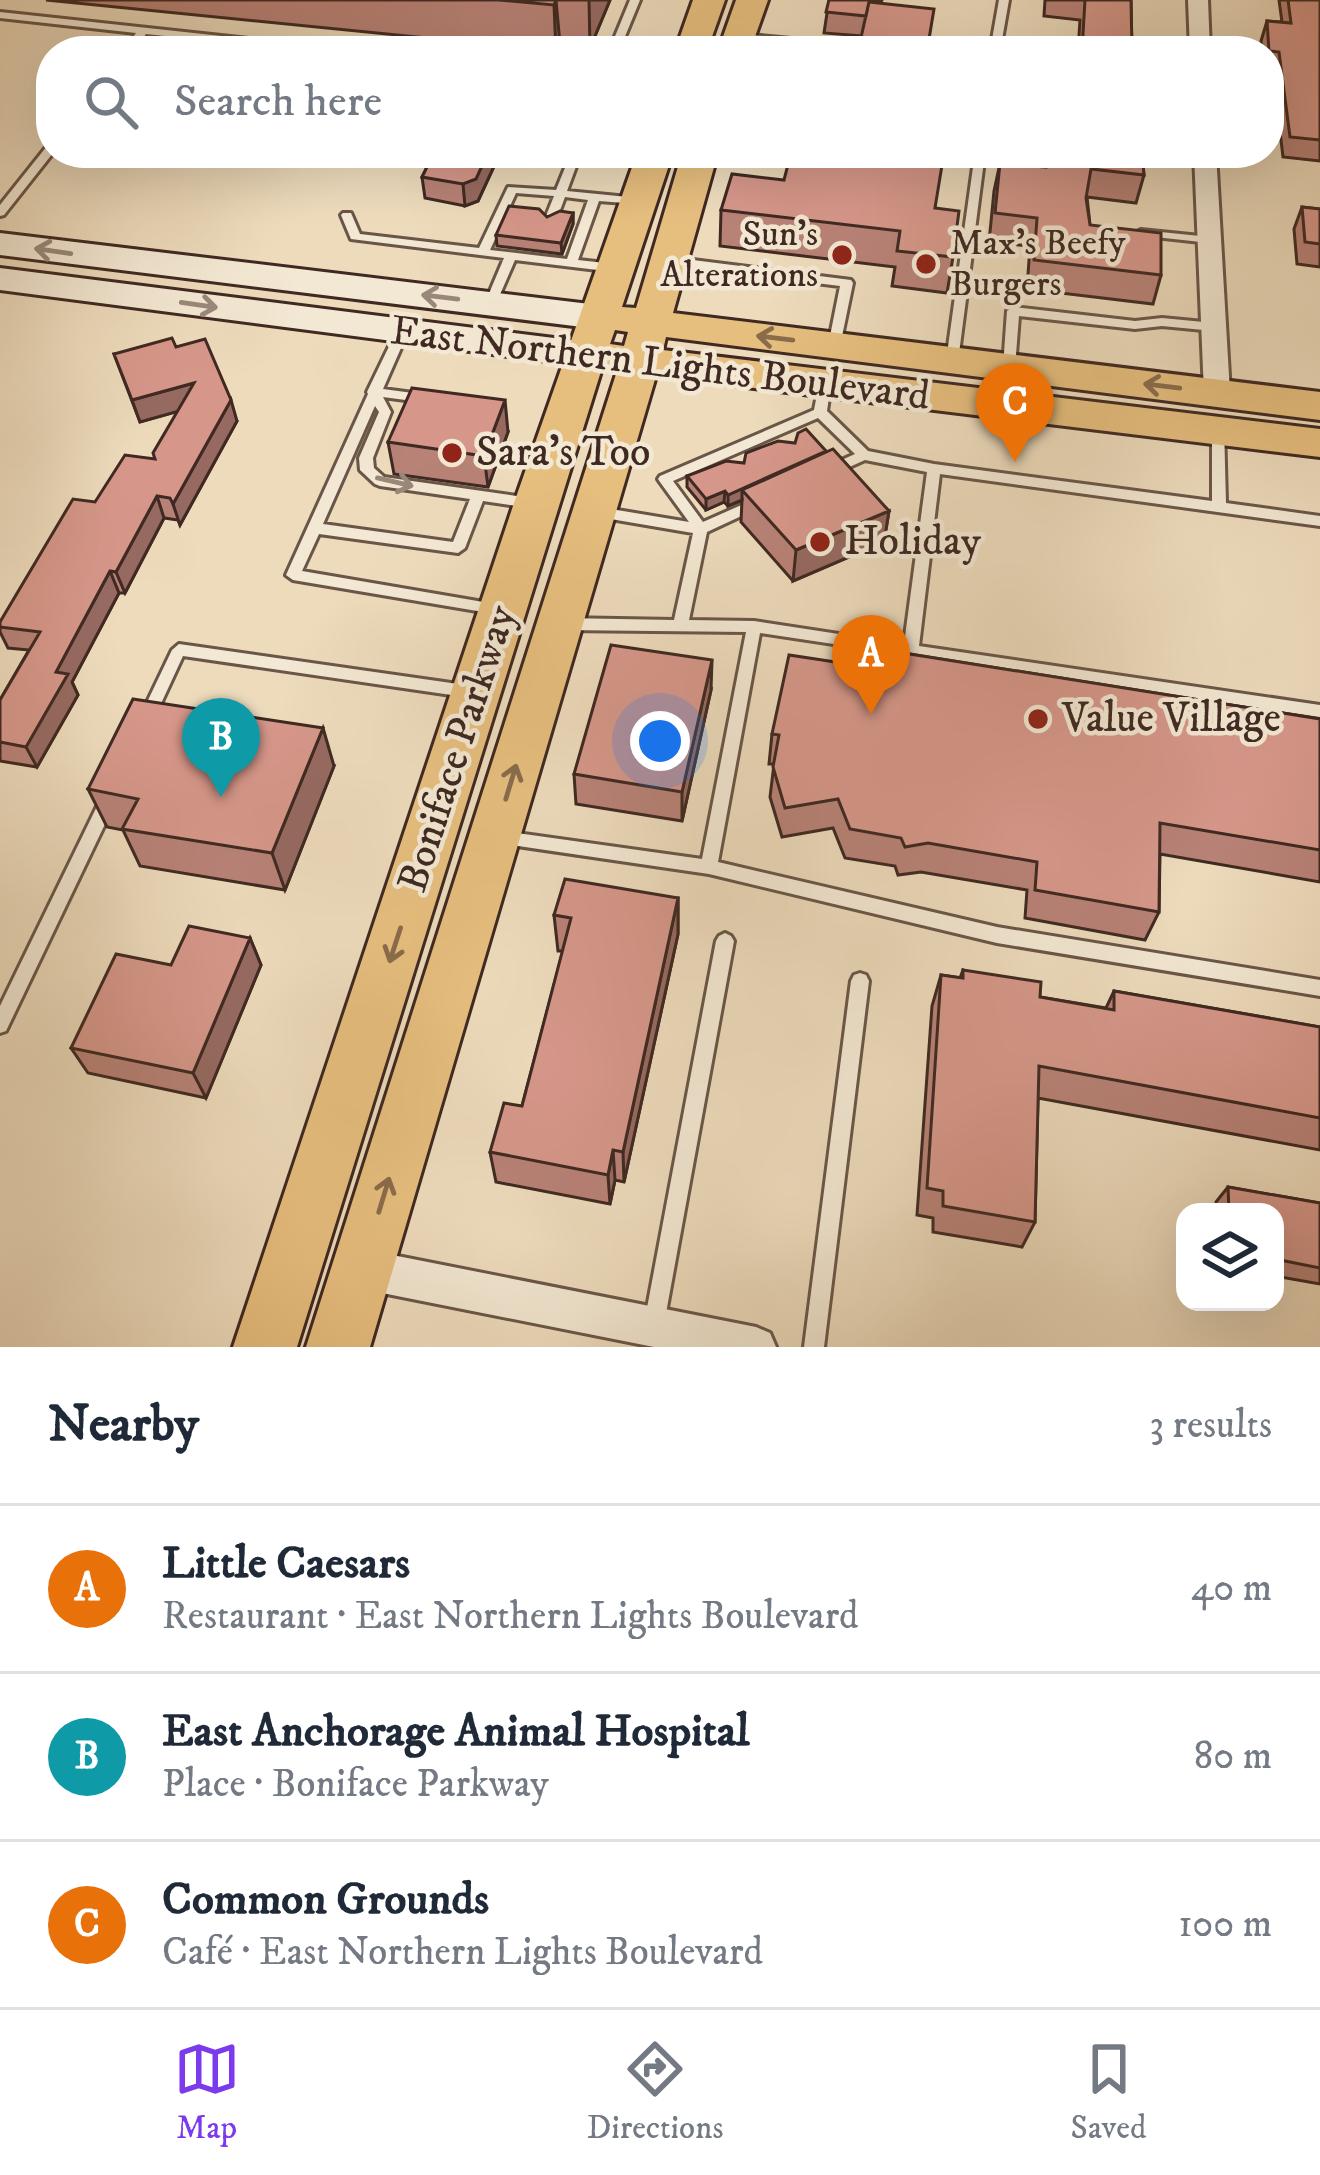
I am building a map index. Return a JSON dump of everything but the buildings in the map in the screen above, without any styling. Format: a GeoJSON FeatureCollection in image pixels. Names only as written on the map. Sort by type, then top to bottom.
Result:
{"type":"FeatureCollection","features":[{"type":"Feature","properties":{"kind":"main road"},"geometry":{"type":"LineString","coordinates":[[696,36],[709,0]]}},
{"type":"Feature","properties":{"kind":"main road"},"geometry":{"type":"LineString","coordinates":[[739,36],[752,0]]}},
{"type":"Feature","properties":{"kind":"main road","name":"Boniface Parkway"},"geometry":{"type":"LineString","coordinates":[[265,1347],[536,503],[650,168]]}},
{"type":"Feature","properties":{"kind":"main road","name":"Boniface Parkway"},"geometry":{"type":"LineString","coordinates":[[338,1347],[596,512],[696,168]]}},
{"type":"Feature","properties":{"kind":"main road","name":"East Northern Lights Boulevard"},"geometry":{"type":"LineString","coordinates":[[0,244],[491,303],[592,335]]}},
{"type":"Feature","properties":{"kind":"main road","name":"East Northern Lights Boulevard"},"geometry":{"type":"LineString","coordinates":[[0,279],[402,332],[592,335],[826,381],[1218,411],[1320,406]]}},
{"type":"Feature","properties":{"kind":"main road","name":"East Northern Lights Boulevard"},"geometry":{"type":"LineString","coordinates":[[826,381],[952,361],[1010,368],[1218,411],[1320,443]]}},
{"type":"Feature","properties":{"kind":"main road"},"geometry":{"type":"LineString","coordinates":[[1218,411],[1238,420],[1320,415]]}},
{"type":"Feature","properties":{"kind":"street"},"geometry":{"type":"LineString","coordinates":[[1198,0],[1200,36]]}},
{"type":"Feature","properties":{"kind":"street"},"geometry":{"type":"LineString","coordinates":[[1206,168],[1218,411]]}},
{"type":"Feature","properties":{"kind":"street"},"geometry":{"type":"LineString","coordinates":[[362,1269],[756,1347]]}},
{"type":"Feature","properties":{"kind":"lane"},"geometry":{"type":"LineString","coordinates":[[620,36],[635,0]]}},
{"type":"Feature","properties":{"kind":"lane"},"geometry":{"type":"LineString","coordinates":[[998,36],[1004,0]]}},
{"type":"Feature","properties":{"kind":"lane"},"geometry":{"type":"LineString","coordinates":[[0,15],[190,36]]}},
{"type":"Feature","properties":{"kind":"lane"},"geometry":{"type":"LineString","coordinates":[[139,36],[143,31]]}},
{"type":"Feature","properties":{"kind":"lane"},"geometry":{"type":"LineString","coordinates":[[0,213],[36,167]]}},
{"type":"Feature","properties":{"kind":"lane"},"geometry":{"type":"LineString","coordinates":[[550,221],[570,168]]}},
{"type":"Feature","properties":{"kind":"lane"},"geometry":{"type":"LineString","coordinates":[[952,361],[978,168]]}},
{"type":"Feature","properties":{"kind":"lane"},"geometry":{"type":"LineString","coordinates":[[483,253],[512,189],[638,201]]}},
{"type":"Feature","properties":{"kind":"lane"},"geometry":{"type":"LineString","coordinates":[[572,263],[594,198]]}},
{"type":"Feature","properties":{"kind":"lane"},"geometry":{"type":"LineString","coordinates":[[346,215],[355,237],[537,255],[615,268]]}},
{"type":"Feature","properties":{"kind":"lane"},"geometry":{"type":"LineString","coordinates":[[1130,231],[1210,240]]}},
{"type":"Feature","properties":{"kind":"lane"},"geometry":{"type":"LineString","coordinates":[[491,303],[511,256]]}},
{"type":"Feature","properties":{"kind":"lane"},"geometry":{"type":"LineString","coordinates":[[669,261],[847,283],[826,381],[788,426],[665,479],[701,529]]}},
{"type":"Feature","properties":{"kind":"lane"},"geometry":{"type":"LineString","coordinates":[[1010,368],[1013,311],[1135,325],[1162,322],[1214,327]]}},
{"type":"Feature","properties":{"kind":"lane"},"geometry":{"type":"LineString","coordinates":[[402,332],[293,575],[503,610]]}},
{"type":"Feature","properties":{"kind":"lane"},"geometry":{"type":"LineString","coordinates":[[826,381],[864,455]]}},
{"type":"Feature","properties":{"kind":"lane"},"geometry":{"type":"LineString","coordinates":[[373,392],[440,401]]}},
{"type":"Feature","properties":{"kind":"lane"},"geometry":{"type":"LineString","coordinates":[[373,392],[385,412],[366,458],[367,470],[380,481],[536,503]]}},
{"type":"Feature","properties":{"kind":"lane"},"geometry":{"type":"LineString","coordinates":[[1218,411],[1219,507]]}},
{"type":"Feature","properties":{"kind":"lane"},"geometry":{"type":"LineString","coordinates":[[786,448],[788,426]]}},
{"type":"Feature","properties":{"kind":"lane"},"geometry":{"type":"LineString","coordinates":[[735,468],[736,448]]}},
{"type":"Feature","properties":{"kind":"lane"},"geometry":{"type":"LineString","coordinates":[[808,481],[864,455],[934,469],[1320,521]]}},
{"type":"Feature","properties":{"kind":"lane"},"geometry":{"type":"LineString","coordinates":[[911,650],[934,469]]}},
{"type":"Feature","properties":{"kind":"lane"},"geometry":{"type":"LineString","coordinates":[[314,528],[458,548],[478,496]]}},
{"type":"Feature","properties":{"kind":"lane"},"geometry":{"type":"LineString","coordinates":[[680,628],[701,529],[733,506],[770,497]]}},
{"type":"Feature","properties":{"kind":"lane"},"geometry":{"type":"LineString","coordinates":[[596,512],[701,529]]}},
{"type":"Feature","properties":{"kind":"lane"},"geometry":{"type":"LineString","coordinates":[[560,624],[754,627],[1320,711]]}},
{"type":"Feature","properties":{"kind":"lane"},"geometry":{"type":"LineString","coordinates":[[709,867],[754,627]]}},
{"type":"Feature","properties":{"kind":"lane"},"geometry":{"type":"LineString","coordinates":[[142,729],[179,650],[476,693]]}},
{"type":"Feature","properties":{"kind":"lane"},"geometry":{"type":"LineString","coordinates":[[0,1025],[114,788]]}},
{"type":"Feature","properties":{"kind":"lane"},"geometry":{"type":"LineString","coordinates":[[494,837],[709,867],[997,935],[1320,988]]}},
{"type":"Feature","properties":{"kind":"lane"},"geometry":{"type":"LineString","coordinates":[[653,1327],[725,941]]}},
{"type":"Feature","properties":{"kind":"lane"},"geometry":{"type":"LineString","coordinates":[[814,1347],[860,981]]}},
{"type":"Feature","properties":{"kind":"place","name":"Sun's Alterations"},"geometry":{"type":"Point","coordinates":[842,255]}},
{"type":"Feature","properties":{"kind":"place","name":"Max's Beefy Burgers"},"geometry":{"type":"Point","coordinates":[926,264]}},
{"type":"Feature","properties":{"kind":"place","name":"Sara's Too"},"geometry":{"type":"Point","coordinates":[452,453]}},
{"type":"Feature","properties":{"kind":"place","name":"Common Grounds"},"geometry":{"type":"Point","coordinates":[1015,462]}},
{"type":"Feature","properties":{"kind":"place","name":"Holiday"},"geometry":{"type":"Point","coordinates":[820,542]}},
{"type":"Feature","properties":{"kind":"place","name":"Little Caesars"},"geometry":{"type":"Point","coordinates":[871,714]}},
{"type":"Feature","properties":{"kind":"place","name":"Value Village"},"geometry":{"type":"Point","coordinates":[1038,719]}},
{"type":"Feature","properties":{"kind":"place","name":"East Anchorage Animal Hospital"},"geometry":{"type":"Point","coordinates":[221,797]}}]}
